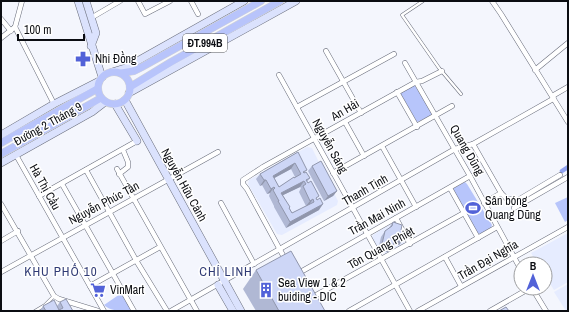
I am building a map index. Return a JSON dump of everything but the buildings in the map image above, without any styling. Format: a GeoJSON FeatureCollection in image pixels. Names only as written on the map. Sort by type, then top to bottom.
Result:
{"type":"FeatureCollection","features":[{"type":"Feature","properties":{"kind":"main road"},"geometry":{"type":"LineString","coordinates":[[78,1],[100,79],[97,90],[103,100],[110,104],[115,104],[125,100]]}},
{"type":"Feature","properties":{"kind":"main road"},"geometry":{"type":"LineString","coordinates":[[86,1],[96,33],[91,46]]}},
{"type":"Feature","properties":{"kind":"main road","name":"ĐT.994B"},"geometry":{"type":"LineString","coordinates":[[112,72],[121,73],[134,71],[261,1]]}},
{"type":"Feature","properties":{"kind":"main road","name":"ĐT.994B"},"geometry":{"type":"LineString","coordinates":[[125,100],[130,90],[171,62],[280,1]]}},
{"type":"Feature","properties":{"kind":"main road","name":"ĐT.994B"},"geometry":{"type":"LineString","coordinates":[[130,90],[251,27],[296,1]]}},
{"type":"Feature","properties":{"kind":"main road"},"geometry":{"type":"LineString","coordinates":[[241,3],[242,11]]}},
{"type":"Feature","properties":{"kind":"main road","name":"ĐT.994B"},"geometry":{"type":"LineString","coordinates":[[100,79],[107,73],[125,68],[241,3]]}},
{"type":"Feature","properties":{"kind":"main road"},"geometry":{"type":"LineString","coordinates":[[247,19],[251,27]]}},
{"type":"Feature","properties":{"kind":"main road"},"geometry":{"type":"LineString","coordinates":[[121,73],[127,78],[130,90]]}},
{"type":"Feature","properties":{"kind":"main road","name":"Đường 2 Tháng 9"},"geometry":{"type":"LineString","coordinates":[[1,135],[100,79]]}},
{"type":"Feature","properties":{"kind":"main road","name":"Đường 2 Tháng 9"},"geometry":{"type":"LineString","coordinates":[[1,143],[97,90]]}},
{"type":"Feature","properties":{"kind":"main road","name":"Đường 2 Tháng 9"},"geometry":{"type":"LineString","coordinates":[[1,154],[103,100]]}},
{"type":"Feature","properties":{"kind":"main road","name":"Đường 2 Tháng 9"},"geometry":{"type":"LineString","coordinates":[[1,163],[92,112],[103,100]]}},
{"type":"Feature","properties":{"kind":"main road","name":"Nguyễn Hữu Cảnh"},"geometry":{"type":"LineString","coordinates":[[125,100],[169,179],[221,283]]}},
{"type":"Feature","properties":{"kind":"main road"},"geometry":{"type":"LineString","coordinates":[[115,104],[137,141]]}},
{"type":"Feature","properties":{"kind":"main road"},"geometry":{"type":"LineString","coordinates":[[221,283],[233,311]]}},
{"type":"Feature","properties":{"kind":"main road"},"geometry":{"type":"LineString","coordinates":[[221,283],[241,311]]}},
{"type":"Feature","properties":{"kind":"street"},"geometry":{"type":"LineString","coordinates":[[1,38],[15,27],[22,1]]}},
{"type":"Feature","properties":{"kind":"street"},"geometry":{"type":"LineString","coordinates":[[91,18],[120,1]]}},
{"type":"Feature","properties":{"kind":"street"},"geometry":{"type":"LineString","coordinates":[[138,1],[145,14],[170,1]]}},
{"type":"Feature","properties":{"kind":"street"},"geometry":{"type":"LineString","coordinates":[[191,1],[198,14]]}},
{"type":"Feature","properties":{"kind":"street"},"geometry":{"type":"LineString","coordinates":[[492,1],[568,122]]}},
{"type":"Feature","properties":{"kind":"street"},"geometry":{"type":"LineString","coordinates":[[1,19],[11,31]]}},
{"type":"Feature","properties":{"kind":"street"},"geometry":{"type":"LineString","coordinates":[[15,27],[54,104]]}},
{"type":"Feature","properties":{"kind":"street"},"geometry":{"type":"LineString","coordinates":[[535,70],[568,43]]}},
{"type":"Feature","properties":{"kind":"street"},"geometry":{"type":"LineString","coordinates":[[326,51],[361,113]]}},
{"type":"Feature","properties":{"kind":"street"},"geometry":{"type":"LineString","coordinates":[[296,107],[394,54]]}},
{"type":"Feature","properties":{"kind":"street","name":"Quang Dũng"},"geometry":{"type":"LineString","coordinates":[[405,63],[455,149],[513,257]]}},
{"type":"Feature","properties":{"kind":"street","name":"An Hải"},"geometry":{"type":"LineString","coordinates":[[279,250],[243,180],[263,167],[397,92],[442,71]]}},
{"type":"Feature","properties":{"kind":"street","name":"Nguyễn Sáng"},"geometry":{"type":"LineString","coordinates":[[279,75],[410,311]]}},
{"type":"Feature","properties":{"kind":"street","name":"Thanh Tịnh"},"geometry":{"type":"LineString","coordinates":[[171,311],[455,149],[473,144],[553,99],[554,94],[568,87]]}},
{"type":"Feature","properties":{"kind":"street"},"geometry":{"type":"LineString","coordinates":[[397,92],[417,127]]}},
{"type":"Feature","properties":{"kind":"street"},"geometry":{"type":"LineString","coordinates":[[333,173],[452,106]]}},
{"type":"Feature","properties":{"kind":"street"},"geometry":{"type":"LineString","coordinates":[[345,122],[364,156]]}},
{"type":"Feature","properties":{"kind":"street"},"geometry":{"type":"LineString","coordinates":[[39,196],[137,141]]}},
{"type":"Feature","properties":{"kind":"street"},"geometry":{"type":"LineString","coordinates":[[473,144],[507,199],[518,200],[560,175]]}},
{"type":"Feature","properties":{"kind":"street"},"geometry":{"type":"LineString","coordinates":[[382,146],[400,181],[416,207]]}},
{"type":"Feature","properties":{"kind":"street"},"geometry":{"type":"LineString","coordinates":[[122,150],[128,162],[128,167],[118,171],[197,311]]}},
{"type":"Feature","properties":{"kind":"street","name":"Nguyễn Phúc Tần"},"geometry":{"type":"LineString","coordinates":[[1,272],[110,211],[134,200],[218,152]]}},
{"type":"Feature","properties":{"kind":"street","name":"Hà Thị Cầu"},"geometry":{"type":"LineString","coordinates":[[16,155],[104,311]]}},
{"type":"Feature","properties":{"kind":"street"},"geometry":{"type":"LineString","coordinates":[[86,170],[136,260],[167,311]]}},
{"type":"Feature","properties":{"kind":"street","name":"Trần Mai Ninh"},"geometry":{"type":"LineString","coordinates":[[294,275],[470,176]]}},
{"type":"Feature","properties":{"kind":"street"},"geometry":{"type":"LineString","coordinates":[[514,208],[568,177]]}},
{"type":"Feature","properties":{"kind":"street"},"geometry":{"type":"LineString","coordinates":[[62,184],[134,311]]}},
{"type":"Feature","properties":{"kind":"street"},"geometry":{"type":"LineString","coordinates":[[450,188],[478,238]]}},
{"type":"Feature","properties":{"kind":"street"},"geometry":{"type":"LineString","coordinates":[[484,203],[502,193]]}},
{"type":"Feature","properties":{"kind":"street"},"geometry":{"type":"LineString","coordinates":[[221,203],[254,264]]}},
{"type":"Feature","properties":{"kind":"street"},"geometry":{"type":"LineString","coordinates":[[1,204],[18,231],[54,296],[59,299],[98,311]]}},
{"type":"Feature","properties":{"kind":"street","name":"Tôn Quang Phiệt"},"geometry":{"type":"LineString","coordinates":[[308,300],[464,214]]}},
{"type":"Feature","properties":{"kind":"street"},"geometry":{"type":"LineString","coordinates":[[396,218],[410,244]]}},
{"type":"Feature","properties":{"kind":"street"},"geometry":{"type":"LineString","coordinates":[[348,311],[497,227]]}},
{"type":"Feature","properties":{"kind":"street","name":"Trần Đại Nghĩa"},"geometry":{"type":"LineString","coordinates":[[515,256],[568,227]]}},
{"type":"Feature","properties":{"kind":"street"},"geometry":{"type":"LineString","coordinates":[[1,241],[18,231]]}},
{"type":"Feature","properties":{"kind":"street"},"geometry":{"type":"LineString","coordinates":[[90,286],[160,247]]}},
{"type":"Feature","properties":{"kind":"street"},"geometry":{"type":"LineString","coordinates":[[279,250],[287,263]]}},
{"type":"Feature","properties":{"kind":"street"},"geometry":{"type":"LineString","coordinates":[[444,257],[461,286]]}},
{"type":"Feature","properties":{"kind":"street","name":"Trần Đại Nghĩa"},"geometry":{"type":"LineString","coordinates":[[418,311],[513,257]]}},
{"type":"Feature","properties":{"kind":"street"},"geometry":{"type":"LineString","coordinates":[[290,269],[298,281]]}},
{"type":"Feature","properties":{"kind":"street"},"geometry":{"type":"LineString","coordinates":[[304,294],[311,305]]}},
{"type":"Feature","properties":{"kind":"street"},"geometry":{"type":"LineString","coordinates":[[490,311],[517,296]]}},
{"type":"Feature","properties":{"kind":"street"},"geometry":{"type":"LineString","coordinates":[[536,296],[546,311]]}},
{"type":"Feature","properties":{"kind":"lane"},"geometry":{"type":"LineString","coordinates":[[423,1],[402,15],[442,71],[461,94]]}},
{"type":"Feature","properties":{"kind":"lane"},"geometry":{"type":"LineString","coordinates":[[35,311],[45,306],[54,296]]}},
{"type":"Feature","properties":{"kind":"shaded area"},"geometry":{"type":"Polygon","coordinates":[[[414,84],[431,112],[431,116],[417,122],[400,93],[414,84]]]}},
{"type":"Feature","properties":{"kind":"shaded area"},"geometry":{"type":"Polygon","coordinates":[[[307,147],[312,148],[338,201],[337,205],[282,235],[277,234],[248,184],[249,180],[307,147]]]}},
{"type":"Feature","properties":{"kind":"shaded area"},"geometry":{"type":"Polygon","coordinates":[[[465,182],[492,225],[491,228],[481,234],[477,233],[454,192],[454,188],[465,182]]]}},
{"type":"Feature","properties":{"kind":"shaded area"},"geometry":{"type":"Polygon","coordinates":[[[568,197],[568,220],[565,222],[555,203],[568,197]]]}},
{"type":"Feature","properties":{"kind":"shaded area"},"geometry":{"type":"Polygon","coordinates":[[[392,223],[395,225],[404,240],[404,244],[386,254],[379,251],[372,238],[373,235],[392,223]]]}},
{"type":"Feature","properties":{"kind":"shaded area"},"geometry":{"type":"Polygon","coordinates":[[[568,233],[568,282],[554,290],[553,256],[533,256],[531,253],[568,233]]]}},
{"type":"Feature","properties":{"kind":"shaded area"},"geometry":{"type":"Polygon","coordinates":[[[568,284],[568,311],[566,311],[554,292],[568,284]]]}},
{"type":"Feature","properties":{"kind":"shaded area"},"geometry":{"type":"Polygon","coordinates":[[[123,292],[134,311],[114,310],[104,305],[123,292]]]}},
{"type":"Feature","properties":{"kind":"waterway"},"geometry":{"type":"LineString","coordinates":[[562,171],[568,167]]}},
{"type":"Feature","properties":{"kind":"place","name":"Nhi Đồng"},"geometry":{"type":"Point","coordinates":[83,59]}},
{"type":"Feature","properties":{"kind":"place","name":"Sân bóng Quang Dũng"},"geometry":{"type":"Point","coordinates":[473,208]}},
{"type":"Feature","properties":{"kind":"place","name":"VinMart"},"geometry":{"type":"Point","coordinates":[98,290]}},
{"type":"Feature","properties":{"kind":"place","name":"Sea View 1 & 2 buiding - DIC"},"geometry":{"type":"Point","coordinates":[266,290]}},
{"type":"Feature","properties":{"kind":"district","name":"KHU PHỐ 10"},"geometry":{"type":"Point","coordinates":[61,271]}},
{"type":"Feature","properties":{"kind":"district","name":"CHÍ LINH"},"geometry":{"type":"Point","coordinates":[226,271]}}]}
